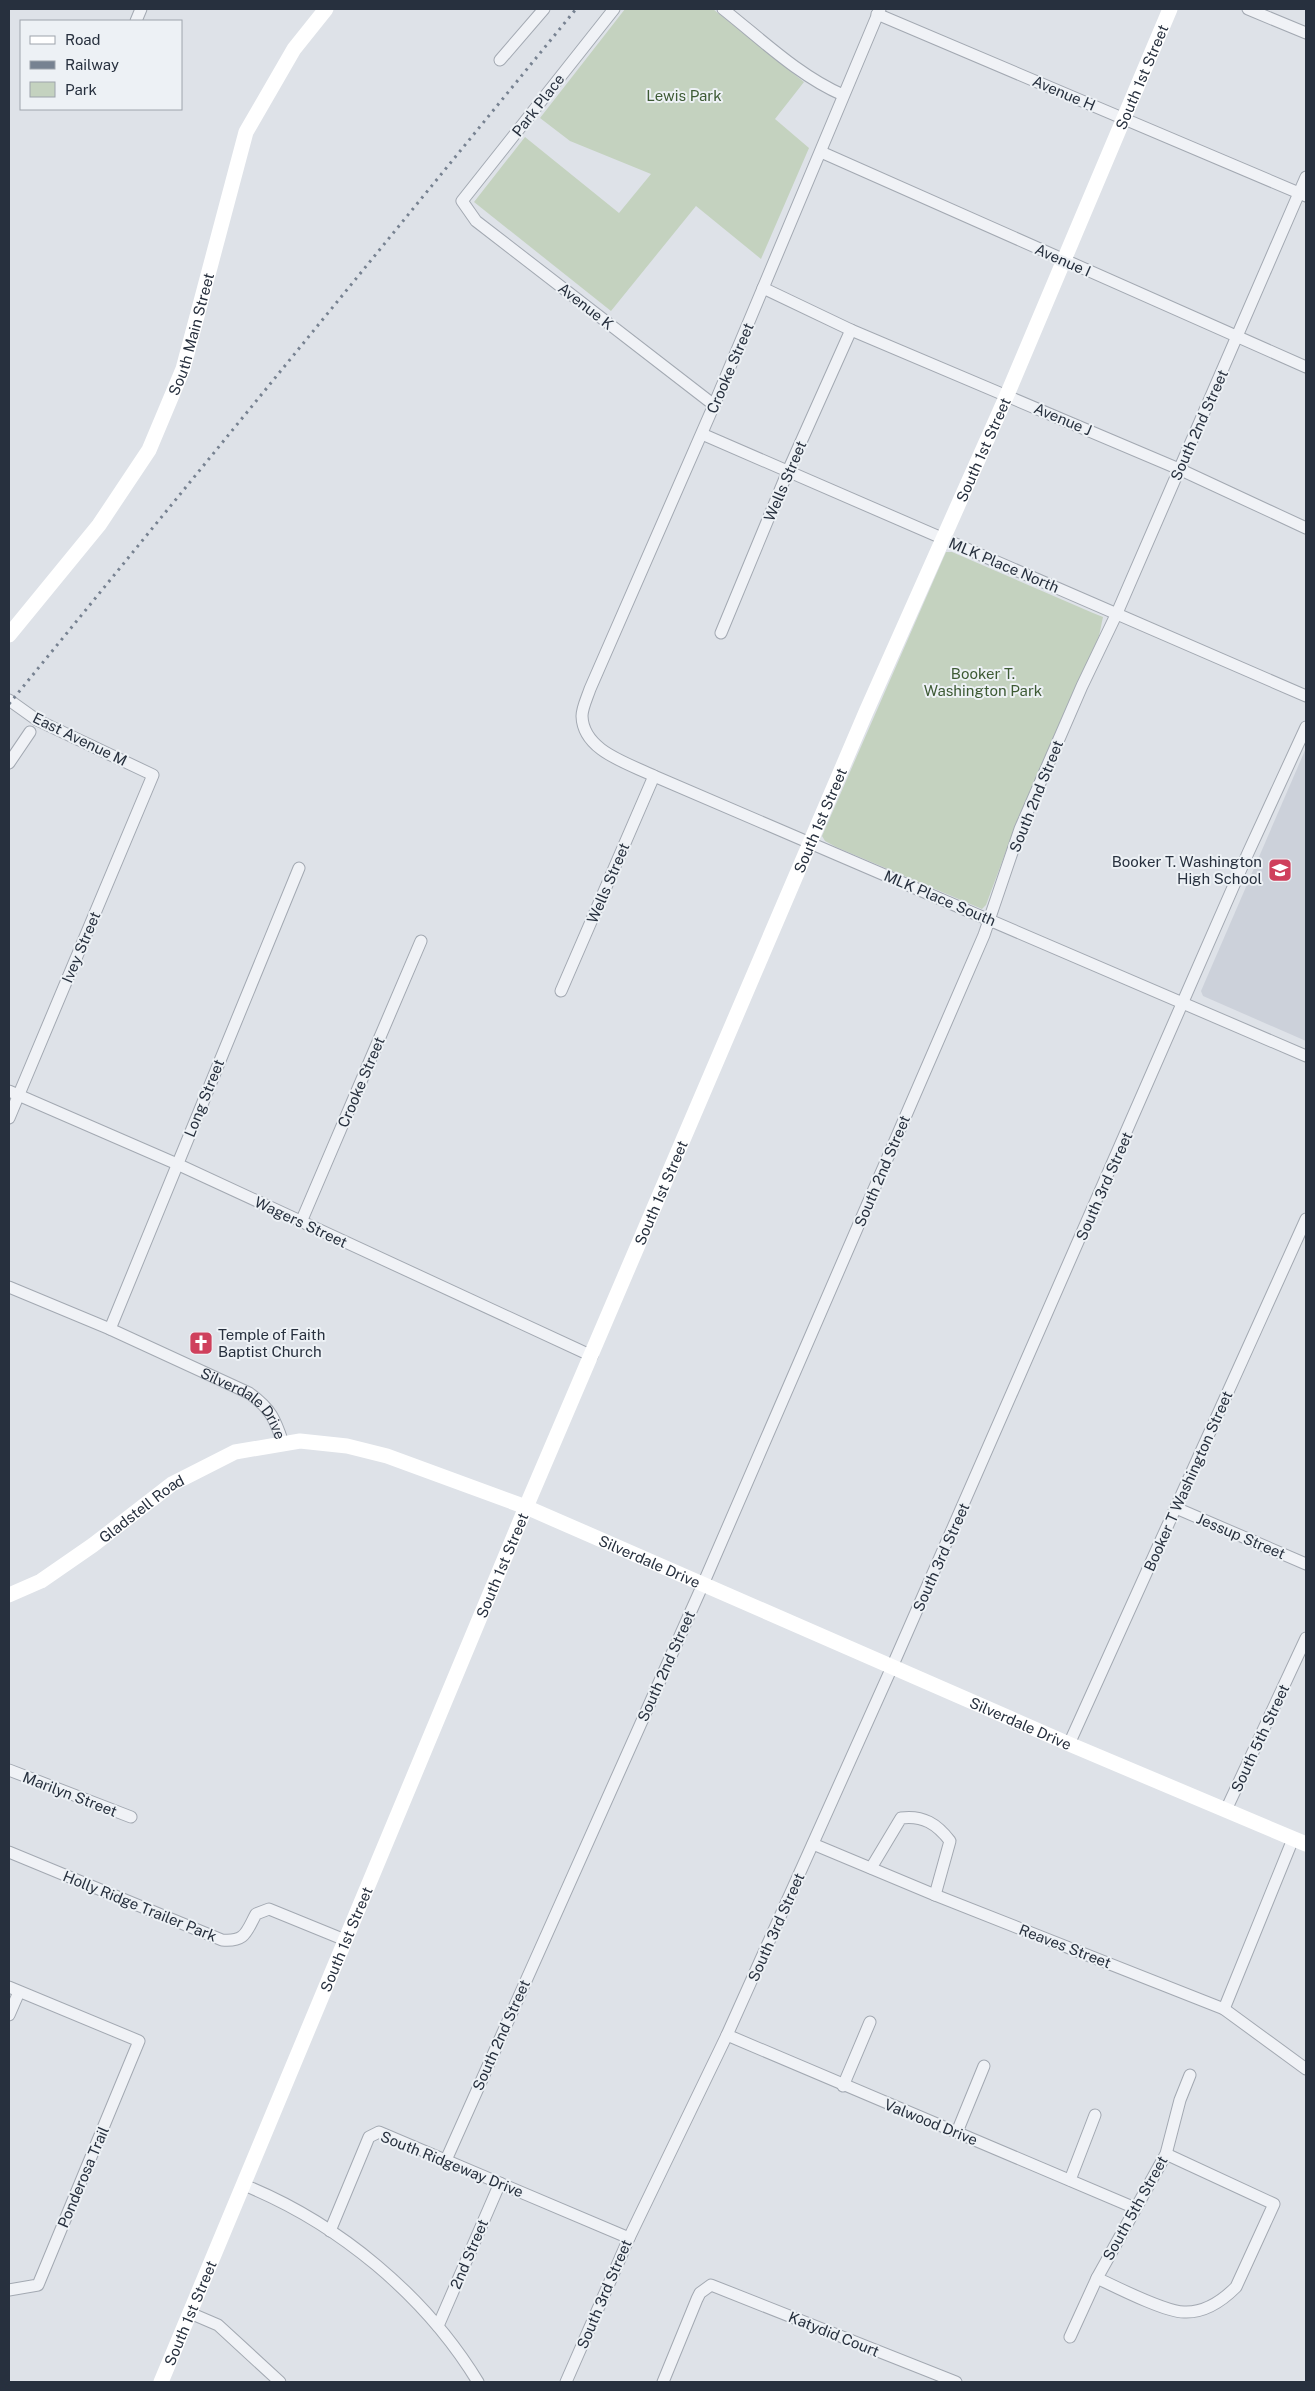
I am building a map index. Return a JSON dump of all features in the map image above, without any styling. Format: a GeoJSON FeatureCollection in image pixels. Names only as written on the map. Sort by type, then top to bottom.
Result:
{"type":"FeatureCollection","features":[{"type":"Feature","properties":{"kind":"street","name":"South Main Street"},"geometry":{"type":"LineString","coordinates":[[9,635],[99,525],[149,450],[183,368],[246,132],[294,49],[326,9]]}},
{"type":"Feature","properties":{"kind":"street"},"geometry":{"type":"LineString","coordinates":[[500,60],[544,9]]}},
{"type":"Feature","properties":{"kind":"street","name":"Park Place"},"geometry":{"type":"LineString","coordinates":[[462,201],[614,9]]}},
{"type":"Feature","properties":{"kind":"street"},"geometry":{"type":"LineString","coordinates":[[723,9],[808,76],[825,87],[843,94]]}},
{"type":"Feature","properties":{"kind":"street","name":"South 1st Street"},"geometry":{"type":"LineString","coordinates":[[161,2382],[526,1507],[942,538],[1007,396],[1062,259],[1170,9]]}},
{"type":"Feature","properties":{"kind":"street"},"geometry":{"type":"LineString","coordinates":[[1248,9],[1306,33]]}},
{"type":"Feature","properties":{"kind":"street","name":"Crooke Street"},"geometry":{"type":"LineString","coordinates":[[583,727],[582,714],[590,689],[702,434],[821,152],[878,11]]}},
{"type":"Feature","properties":{"kind":"street","name":"Avenue H"},"geometry":{"type":"LineString","coordinates":[[878,11],[1303,195]]}},
{"type":"Feature","properties":{"kind":"street","name":"Avenue I"},"geometry":{"type":"LineString","coordinates":[[821,152],[1306,367]]}},
{"type":"Feature","properties":{"kind":"street","name":"South 2nd Street"},"geometry":{"type":"LineString","coordinates":[[446,2160],[704,1582],[989,919],[1020,829],[1082,686],[1117,613],[1237,337],[1303,195],[1306,177]]}},
{"type":"Feature","properties":{"kind":"street","name":"Avenue K"},"geometry":{"type":"LineString","coordinates":[[462,201],[476,221],[714,405]]}},
{"type":"Feature","properties":{"kind":"street","name":"Avenue J"},"geometry":{"type":"LineString","coordinates":[[763,288],[850,330],[1179,469],[1306,528]]}},
{"type":"Feature","properties":{"kind":"street","name":"Wells Street"},"geometry":{"type":"LineString","coordinates":[[721,634],[788,471],[850,330]]}},
{"type":"Feature","properties":{"kind":"street","name":"MLK Place North"},"geometry":{"type":"LineString","coordinates":[[702,434],[1306,696]]}},
{"type":"Feature","properties":{"kind":"street","name":"East Avenue M"},"geometry":{"type":"LineString","coordinates":[[9,700],[37,720],[153,775]]}},
{"type":"Feature","properties":{"kind":"street","name":"MLK Place South"},"geometry":{"type":"LineString","coordinates":[[583,727],[591,740],[607,754],[654,776],[1306,1056]]}},
{"type":"Feature","properties":{"kind":"street","name":"South 3rd Street"},"geometry":{"type":"LineString","coordinates":[[566,2382],[628,2238],[727,2035],[813,1844],[1184,1004],[1248,853],[1306,727]]}},
{"type":"Feature","properties":{"kind":"street"},"geometry":{"type":"LineString","coordinates":[[9,763],[30,732]]}},
{"type":"Feature","properties":{"kind":"street","name":"Ivey Street"},"geometry":{"type":"LineString","coordinates":[[9,1118],[14,1093],[153,775]]}},
{"type":"Feature","properties":{"kind":"street","name":"Wells Street"},"geometry":{"type":"LineString","coordinates":[[561,991],[654,776]]}},
{"type":"Feature","properties":{"kind":"street","name":"Long Street"},"geometry":{"type":"LineString","coordinates":[[110,1329],[299,868]]}},
{"type":"Feature","properties":{"kind":"street","name":"Crooke Street"},"geometry":{"type":"LineString","coordinates":[[301,1222],[421,941]]}},
{"type":"Feature","properties":{"kind":"street","name":"Wagers Street"},"geometry":{"type":"LineString","coordinates":[[14,1093],[177,1164],[592,1356]]}},
{"type":"Feature","properties":{"kind":"street","name":"Booker T Washington Street"},"geometry":{"type":"LineString","coordinates":[[1069,1744],[1306,1219]]}},
{"type":"Feature","properties":{"kind":"street","name":"Silverdale Drive"},"geometry":{"type":"LineString","coordinates":[[9,1287],[110,1329],[249,1393],[265,1405],[275,1420],[283,1444],[300,1441],[347,1446],[387,1456],[526,1507],[704,1582],[1069,1744],[1300,1841]]}},
{"type":"Feature","properties":{"kind":"street","name":"Gladstell Road"},"geometry":{"type":"LineString","coordinates":[[9,1595],[41,1581],[93,1545],[172,1484],[235,1452],[283,1444]]}},
{"type":"Feature","properties":{"kind":"street","name":"Jessup Street"},"geometry":{"type":"LineString","coordinates":[[1176,1508],[1306,1564]]}},
{"type":"Feature","properties":{"kind":"street","name":"South 5th Street"},"geometry":{"type":"LineString","coordinates":[[1226,1810],[1306,1638]]}},
{"type":"Feature","properties":{"kind":"street","name":"Marilyn Street"},"geometry":{"type":"LineString","coordinates":[[9,1770],[131,1817]]}},
{"type":"Feature","properties":{"kind":"street"},"geometry":{"type":"LineString","coordinates":[[871,1868],[901,1818],[914,1816],[929,1821],[941,1829],[950,1841],[935,1895]]}},
{"type":"Feature","properties":{"kind":"street"},"geometry":{"type":"LineString","coordinates":[[1224,2009],[1300,1841]]}},
{"type":"Feature","properties":{"kind":"street","name":"Reaves Street"},"geometry":{"type":"LineString","coordinates":[[813,1844],[935,1895],[1224,2009],[1306,2069]]}},
{"type":"Feature","properties":{"kind":"street","name":"Holly Ridge Trailer Park"},"geometry":{"type":"LineString","coordinates":[[9,1852],[222,1940],[235,1941],[244,1936],[256,1914],[270,1910],[345,1940]]}},
{"type":"Feature","properties":{"kind":"street"},"geometry":{"type":"LineString","coordinates":[[9,2015],[14,1990]]}},
{"type":"Feature","properties":{"kind":"street","name":"Ponderosa Trail"},"geometry":{"type":"LineString","coordinates":[[9,2290],[38,2285],[139,2041],[14,1990]]}},
{"type":"Feature","properties":{"kind":"street"},"geometry":{"type":"LineString","coordinates":[[843,2086],[870,2022]]}},
{"type":"Feature","properties":{"kind":"street","name":"Valwood Drive"},"geometry":{"type":"LineString","coordinates":[[727,2035],[843,2086],[957,2132],[1135,2208]]}},
{"type":"Feature","properties":{"kind":"street"},"geometry":{"type":"LineString","coordinates":[[957,2132],[984,2066]]}},
{"type":"Feature","properties":{"kind":"street","name":"South 5th Street"},"geometry":{"type":"LineString","coordinates":[[1070,2337],[1097,2278],[1166,2154],[1180,2100],[1190,2075]]}},
{"type":"Feature","properties":{"kind":"street"},"geometry":{"type":"LineString","coordinates":[[1070,2180],[1095,2115]]}},
{"type":"Feature","properties":{"kind":"street","name":"South Ridgeway Drive"},"geometry":{"type":"LineString","coordinates":[[330,2230],[369,2137],[374,2133],[382,2133],[628,2238]]}},
{"type":"Feature","properties":{"kind":"street"},"geometry":{"type":"LineString","coordinates":[[1097,2278],[1176,2311],[1184,2312],[1212,2305],[1236,2287],[1274,2204],[1166,2154]]}},
{"type":"Feature","properties":{"kind":"street","name":"2nd Street"},"geometry":{"type":"LineString","coordinates":[[438,2326],[500,2183]]}},
{"type":"Feature","properties":{"kind":"street"},"geometry":{"type":"LineString","coordinates":[[244,2185],[291,2206],[330,2230],[386,2274],[438,2326],[478,2382]]}},
{"type":"Feature","properties":{"kind":"street","name":"Katydid Court"},"geometry":{"type":"LineString","coordinates":[[663,2382],[697,2299],[700,2293],[711,2285],[956,2382]]}},
{"type":"Feature","properties":{"kind":"street"},"geometry":{"type":"LineString","coordinates":[[190,2313],[218,2325],[280,2382]]}},
{"type":"Feature","properties":{"kind":"shaded area","name":"Booker T. Washington High School"},"geometry":{"type":"Polygon","coordinates":[[[1306,748],[1306,1041],[1203,996],[1201,991],[1306,748]]]}},
{"type":"Feature","properties":{"kind":"green space","name":"Lewis Park"},"geometry":{"type":"Polygon","coordinates":[[[625,9],[713,9],[804,82],[775,119],[809,148],[761,259],[696,206],[611,311],[474,202],[525,137],[619,213],[651,174],[570,141],[540,118],[625,9]]]}},
{"type":"Feature","properties":{"kind":"green space","name":"Booker T. Washington Park"},"geometry":{"type":"Polygon","coordinates":[[[946,552],[952,552],[1103,617],[1099,636],[1019,816],[986,905],[982,909],[836,847],[825,841],[822,836],[946,552]]]}},
{"type":"Feature","properties":{"kind":"railway"},"geometry":{"type":"LineString","coordinates":[[9,704],[576,9]]}},
{"type":"Feature","properties":{"kind":"place","name":"Booker T. Washington High School"},"geometry":{"type":"Point","coordinates":[1280,870]}},
{"type":"Feature","properties":{"kind":"place","name":"Temple of Faith Baptist Church"},"geometry":{"type":"Point","coordinates":[201,1343]}}]}
